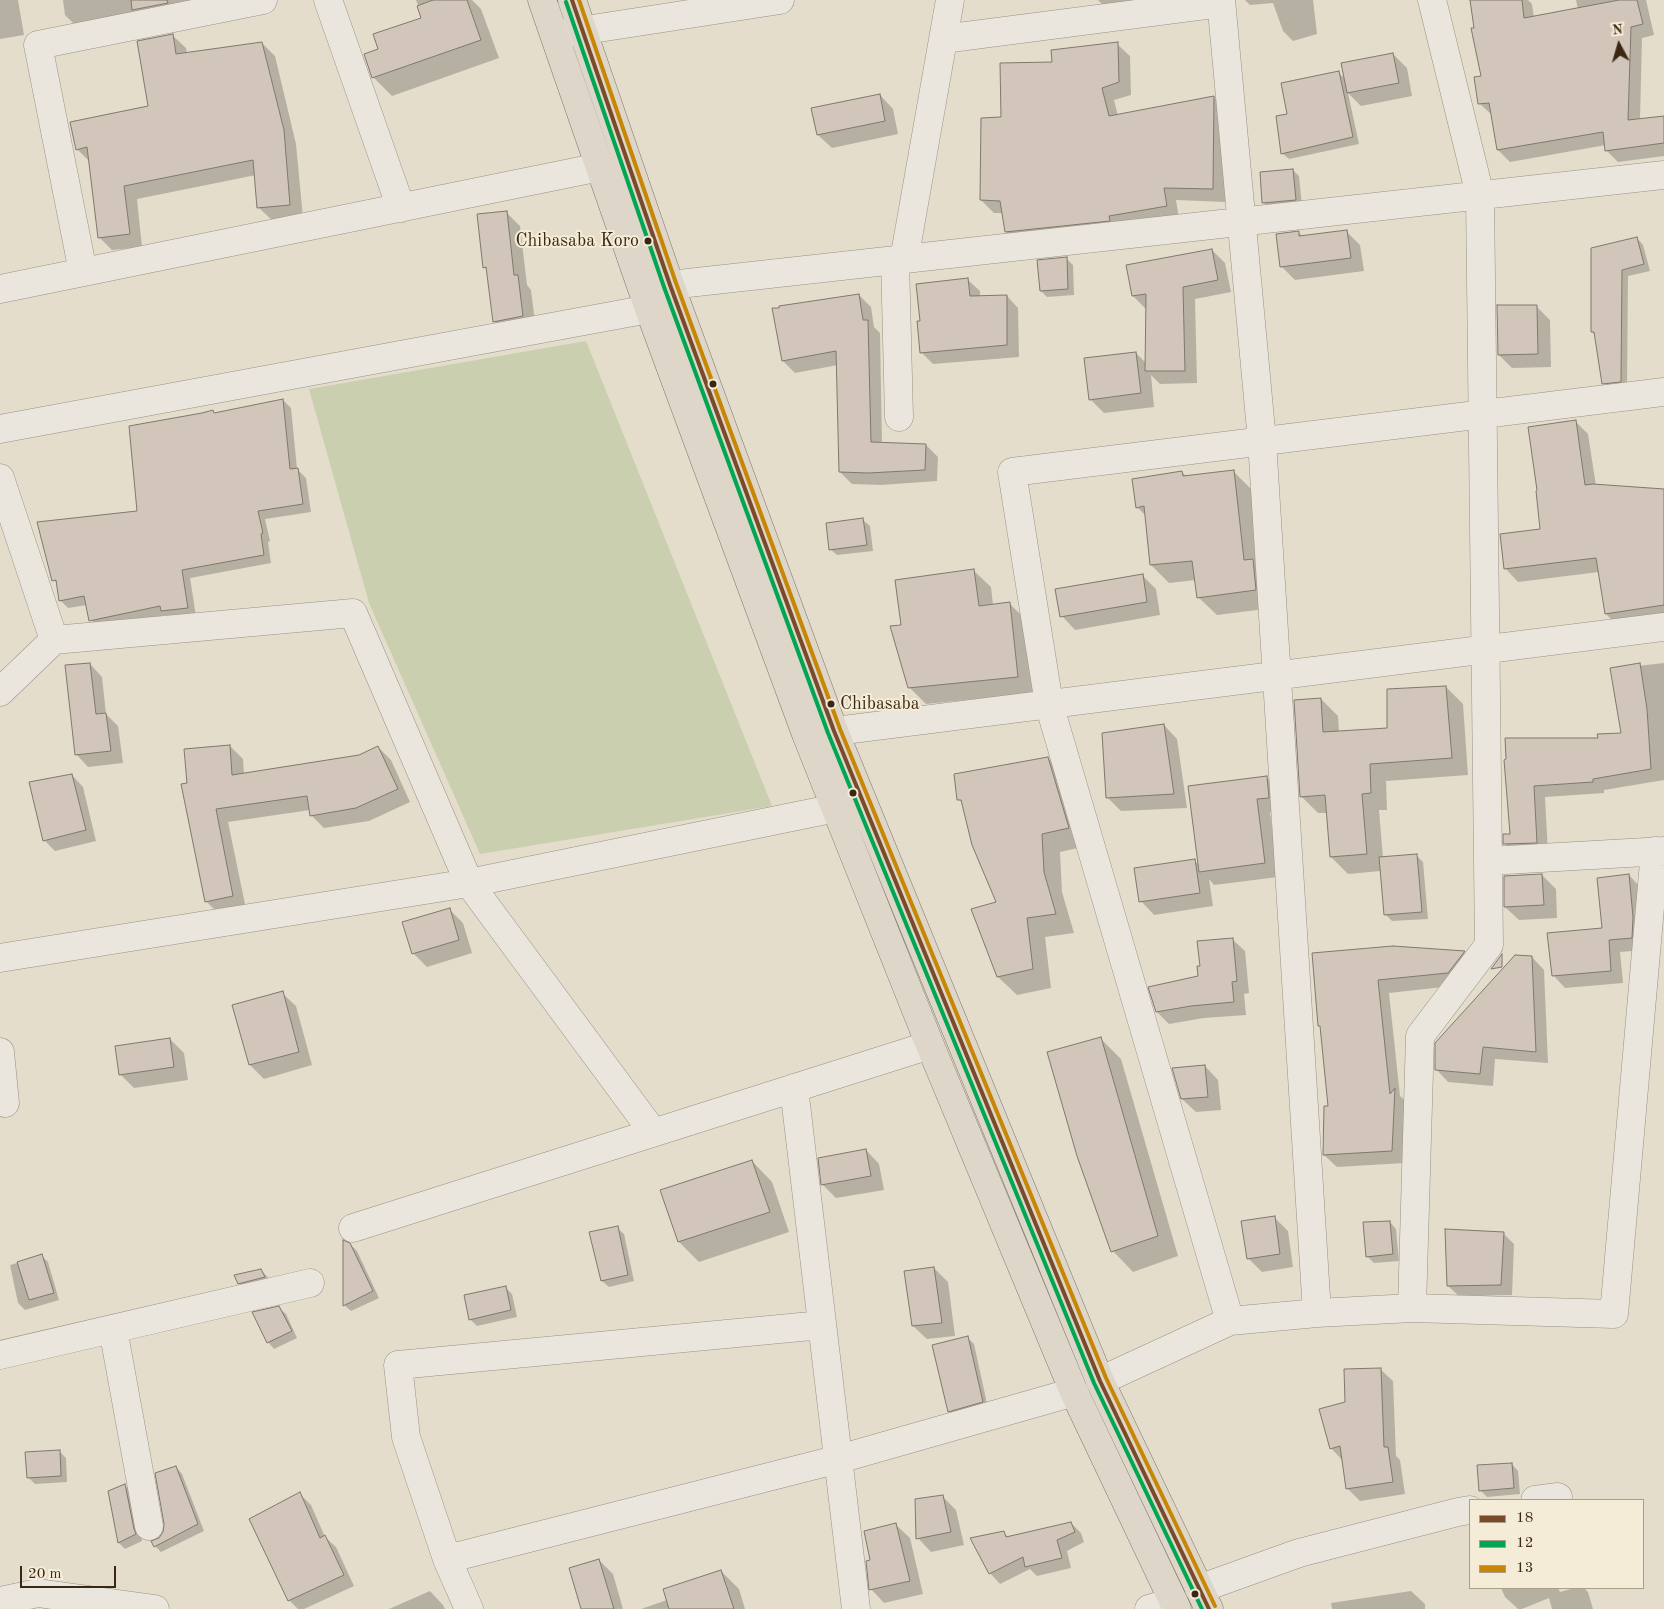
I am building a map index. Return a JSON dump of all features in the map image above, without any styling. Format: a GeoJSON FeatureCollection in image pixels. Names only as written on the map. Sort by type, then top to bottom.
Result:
{"type":"FeatureCollection","features":[{"type":"Feature","properties":{"kind":"main road"},"geometry":{"type":"LineString","coordinates":[[542,0],[649,309],[806,734],[930,1044],[1074,1392],[1166,1607]]}},
{"type":"Feature","properties":{"kind":"main road"},"geometry":{"type":"LineString","coordinates":[[572,0],[670,285],[834,731],[1100,1380],[1204,1599]]}},
{"type":"Feature","properties":{"kind":"street"},"geometry":{"type":"LineString","coordinates":[[83,272],[38,44],[263,0]]}},
{"type":"Feature","properties":{"kind":"street"},"geometry":{"type":"LineString","coordinates":[[328,0],[401,208]]}},
{"type":"Feature","properties":{"kind":"street"},"geometry":{"type":"LineString","coordinates":[[555,35],[780,0]]}},
{"type":"Feature","properties":{"kind":"street"},"geometry":{"type":"LineString","coordinates":[[899,417],[900,260],[950,0]]}},
{"type":"Feature","properties":{"kind":"street"},"geometry":{"type":"LineString","coordinates":[[1412,1308],[1420,1036],[1489,945],[1480,195],[1432,0]]}},
{"type":"Feature","properties":{"kind":"street"},"geometry":{"type":"LineString","coordinates":[[943,39],[1221,1],[1262,441],[1317,1313]]}},
{"type":"Feature","properties":{"kind":"street"},"geometry":{"type":"LineString","coordinates":[[0,289],[600,167]]}},
{"type":"Feature","properties":{"kind":"street"},"geometry":{"type":"LineString","coordinates":[[0,429],[649,309],[670,285],[1664,175]]}},
{"type":"Feature","properties":{"kind":"street"},"geometry":{"type":"LineString","coordinates":[[1230,1321],[1049,704],[1012,472],[1664,392]]}},
{"type":"Feature","properties":{"kind":"street"},"geometry":{"type":"LineString","coordinates":[[0,478],[6,515],[54,640]]}},
{"type":"Feature","properties":{"kind":"street"},"geometry":{"type":"LineString","coordinates":[[0,692],[54,640],[352,613],[469,883],[653,1132]]}},
{"type":"Feature","properties":{"kind":"street"},"geometry":{"type":"LineString","coordinates":[[806,734],[1664,627]]}},
{"type":"Feature","properties":{"kind":"street"},"geometry":{"type":"LineString","coordinates":[[0,958],[469,883],[836,808]]}},
{"type":"Feature","properties":{"kind":"street"},"geometry":{"type":"LineString","coordinates":[[1100,1380],[1230,1321],[1317,1313],[1412,1308],[1614,1314],[1660,851],[1488,861]]}},
{"type":"Feature","properties":{"kind":"street"},"geometry":{"type":"LineString","coordinates":[[353,1228],[930,1044]]}},
{"type":"Feature","properties":{"kind":"street"},"geometry":{"type":"LineString","coordinates":[[0,1052],[5,1103]]}},
{"type":"Feature","properties":{"kind":"street"},"geometry":{"type":"LineString","coordinates":[[794,1088],[856,1609]]}},
{"type":"Feature","properties":{"kind":"street"},"geometry":{"type":"LineString","coordinates":[[0,1355],[310,1283]]}},
{"type":"Feature","properties":{"kind":"street"},"geometry":{"type":"LineString","coordinates":[[469,1609],[447,1559],[406,1437],[398,1365],[822,1325]]}},
{"type":"Feature","properties":{"kind":"street"},"geometry":{"type":"LineString","coordinates":[[113,1329],[149,1526]]}},
{"type":"Feature","properties":{"kind":"street"},"geometry":{"type":"LineString","coordinates":[[447,1559],[838,1459],[1074,1392]]}},
{"type":"Feature","properties":{"kind":"street"},"geometry":{"type":"LineString","coordinates":[[1204,1599],[1299,1553],[1469,1510]]}},
{"type":"Feature","properties":{"kind":"street"},"geometry":{"type":"LineString","coordinates":[[0,1601],[38,1593],[155,1609]]}},
{"type":"Feature","properties":{"kind":"green space"},"geometry":{"type":"Polygon","coordinates":[[[586,341],[772,806],[480,854],[369,603],[309,389],[586,341]]]}},
{"type":"Feature","properties":{"kind":"building"},"geometry":{"type":"Polygon","coordinates":[[[131,0],[167,0],[168,3],[132,10],[131,0]]]}},
{"type":"Feature","properties":{"kind":"building"},"geometry":{"type":"Polygon","coordinates":[[[433,0],[467,0],[481,40],[372,78],[364,54],[378,49],[373,34],[421,18],[417,6],[433,0]]]}},
{"type":"Feature","properties":{"kind":"building"},"geometry":{"type":"Polygon","coordinates":[[[1470,0],[1522,0],[1524,18],[1619,0],[1637,0],[1643,24],[1631,27],[1628,120],[1664,116],[1664,143],[1605,151],[1603,132],[1497,150],[1489,103],[1478,104],[1474,77],[1481,76],[1471,28],[1474,28],[1470,0]]]}},
{"type":"Feature","properties":{"kind":"building"},"geometry":{"type":"Polygon","coordinates":[[[173,34],[176,54],[262,42],[284,130],[290,205],[257,208],[253,160],[124,186],[130,234],[98,238],[87,147],[76,150],[70,122],[148,106],[137,41],[173,34]]]}},
{"type":"Feature","properties":{"kind":"building"},"geometry":{"type":"Polygon","coordinates":[[[1118,42],[1119,82],[1102,88],[1109,116],[1214,96],[1213,189],[1164,188],[1167,206],[1109,216],[1110,221],[1005,232],[1000,201],[980,200],[981,118],[1001,117],[1000,63],[1052,62],[1051,50],[1118,42]]]}},
{"type":"Feature","properties":{"kind":"building"},"geometry":{"type":"Polygon","coordinates":[[[1393,53],[1399,83],[1347,93],[1341,63],[1393,53]]]}},
{"type":"Feature","properties":{"kind":"building"},"geometry":{"type":"Polygon","coordinates":[[[1339,71],[1353,137],[1281,154],[1276,116],[1287,114],[1281,83],[1339,71]]]}},
{"type":"Feature","properties":{"kind":"building"},"geometry":{"type":"Polygon","coordinates":[[[880,94],[885,121],[817,135],[811,108],[880,94]]]}},
{"type":"Feature","properties":{"kind":"building"},"geometry":{"type":"Polygon","coordinates":[[[1293,169],[1296,200],[1262,203],[1260,172],[1293,169]]]}},
{"type":"Feature","properties":{"kind":"building"},"geometry":{"type":"Polygon","coordinates":[[[507,211],[514,275],[518,275],[523,316],[493,322],[486,267],[483,268],[477,214],[507,211]]]}},
{"type":"Feature","properties":{"kind":"building"},"geometry":{"type":"Polygon","coordinates":[[[1347,230],[1351,258],[1280,267],[1276,234],[1299,231],[1299,236],[1347,230]]]}},
{"type":"Feature","properties":{"kind":"building"},"geometry":{"type":"Polygon","coordinates":[[[1637,237],[1644,264],[1622,270],[1621,382],[1602,384],[1594,332],[1591,332],[1591,248],[1637,237]]]}},
{"type":"Feature","properties":{"kind":"building"},"geometry":{"type":"Polygon","coordinates":[[[1212,249],[1218,280],[1183,287],[1185,371],[1145,371],[1146,294],[1132,296],[1126,265],[1212,249]]]}},
{"type":"Feature","properties":{"kind":"building"},"geometry":{"type":"Polygon","coordinates":[[[1067,257],[1068,289],[1040,291],[1037,260],[1067,257]]]}},
{"type":"Feature","properties":{"kind":"building"},"geometry":{"type":"Polygon","coordinates":[[[968,278],[970,296],[1007,295],[1007,345],[920,353],[917,321],[920,321],[916,284],[968,278]]]}},
{"type":"Feature","properties":{"kind":"building"},"geometry":{"type":"Polygon","coordinates":[[[859,294],[863,320],[868,320],[871,442],[926,444],[925,470],[868,473],[839,472],[836,351],[782,361],[772,308],[859,294]]]}},
{"type":"Feature","properties":{"kind":"building"},"geometry":{"type":"Polygon","coordinates":[[[1497,305],[1537,305],[1538,354],[1498,355],[1497,305]]]}},
{"type":"Feature","properties":{"kind":"building"},"geometry":{"type":"Polygon","coordinates":[[[1136,352],[1141,393],[1089,400],[1084,358],[1136,352]]]}},
{"type":"Feature","properties":{"kind":"building"},"geometry":{"type":"Polygon","coordinates":[[[283,399],[290,469],[298,468],[303,504],[258,511],[263,533],[261,534],[264,555],[182,570],[188,608],[161,611],[160,606],[89,621],[84,596],[59,601],[56,580],[52,581],[37,522],[137,511],[129,426],[213,410],[214,413],[283,399]]]}},
{"type":"Feature","properties":{"kind":"building"},"geometry":{"type":"Polygon","coordinates":[[[1576,420],[1585,485],[1664,489],[1664,605],[1605,614],[1596,558],[1504,569],[1500,534],[1540,529],[1537,490],[1528,427],[1576,420]]]}},
{"type":"Feature","properties":{"kind":"building"},"geometry":{"type":"Polygon","coordinates":[[[1234,470],[1244,560],[1253,559],[1256,590],[1197,598],[1192,561],[1150,565],[1144,506],[1136,508],[1132,479],[1182,471],[1183,476],[1234,470]]]}},
{"type":"Feature","properties":{"kind":"building"},"geometry":{"type":"Polygon","coordinates":[[[863,518],[867,545],[829,550],[826,523],[863,518]]]}},
{"type":"Feature","properties":{"kind":"building"},"geometry":{"type":"Polygon","coordinates":[[[974,569],[979,606],[1010,602],[1018,677],[908,688],[890,626],[901,625],[895,580],[974,569]]]}},
{"type":"Feature","properties":{"kind":"building"},"geometry":{"type":"Polygon","coordinates":[[[1143,574],[1147,602],[1060,617],[1055,589],[1143,574]]]}},
{"type":"Feature","properties":{"kind":"building"},"geometry":{"type":"Polygon","coordinates":[[[90,663],[96,714],[106,713],[111,751],[75,755],[65,665],[90,663]]]}},
{"type":"Feature","properties":{"kind":"building"},"geometry":{"type":"Polygon","coordinates":[[[1640,663],[1647,709],[1651,769],[1593,779],[1593,782],[1534,786],[1537,843],[1503,844],[1503,834],[1510,834],[1504,760],[1506,759],[1505,738],[1598,738],[1597,734],[1621,733],[1610,668],[1640,663]]]}},
{"type":"Feature","properties":{"kind":"building"},"geometry":{"type":"Polygon","coordinates":[[[1446,686],[1452,758],[1370,764],[1371,793],[1362,794],[1367,854],[1330,857],[1325,795],[1300,797],[1294,700],[1321,698],[1323,732],[1387,728],[1387,689],[1446,686]]]}},
{"type":"Feature","properties":{"kind":"building"},"geometry":{"type":"Polygon","coordinates":[[[1164,724],[1174,794],[1106,798],[1102,733],[1164,724]]]}},
{"type":"Feature","properties":{"kind":"building"},"geometry":{"type":"Polygon","coordinates":[[[230,745],[232,775],[359,755],[378,746],[398,789],[356,808],[310,816],[307,796],[216,809],[233,896],[205,902],[181,784],[187,783],[184,749],[230,745]]]}},
{"type":"Feature","properties":{"kind":"building"},"geometry":{"type":"Polygon","coordinates":[[[1048,757],[1069,828],[1042,834],[1044,872],[1056,914],[1027,918],[1033,969],[997,977],[971,909],[996,902],[972,845],[961,800],[957,800],[954,774],[1048,757]]]}},
{"type":"Feature","properties":{"kind":"building"},"geometry":{"type":"Polygon","coordinates":[[[72,774],[86,830],[43,841],[29,782],[72,774]]]}},
{"type":"Feature","properties":{"kind":"building"},"geometry":{"type":"Polygon","coordinates":[[[1267,776],[1269,798],[1257,799],[1265,863],[1199,872],[1188,786],[1267,776]]]}},
{"type":"Feature","properties":{"kind":"building"},"geometry":{"type":"Polygon","coordinates":[[[1417,854],[1422,912],[1384,915],[1379,857],[1417,854]]]}},
{"type":"Feature","properties":{"kind":"building"},"geometry":{"type":"Polygon","coordinates":[[[1195,859],[1200,893],[1139,902],[1134,868],[1195,859]]]}},
{"type":"Feature","properties":{"kind":"building"},"geometry":{"type":"Polygon","coordinates":[[[1542,874],[1544,905],[1504,907],[1504,876],[1542,874]]]}},
{"type":"Feature","properties":{"kind":"building"},"geometry":{"type":"Polygon","coordinates":[[[1629,874],[1633,917],[1632,938],[1609,940],[1611,971],[1552,976],[1547,933],[1602,928],[1597,878],[1629,874]]]}},
{"type":"Feature","properties":{"kind":"building"},"geometry":{"type":"Polygon","coordinates":[[[450,908],[459,940],[412,954],[402,922],[450,908]]]}},
{"type":"Feature","properties":{"kind":"building"},"geometry":{"type":"Polygon","coordinates":[[[1233,938],[1237,981],[1232,982],[1234,1002],[1191,1006],[1156,1012],[1148,987],[1198,976],[1197,966],[1200,966],[1197,941],[1233,938]]]}},
{"type":"Feature","properties":{"kind":"building"},"geometry":{"type":"Polygon","coordinates":[[[1393,946],[1465,951],[1448,973],[1378,980],[1390,1094],[1395,1088],[1392,1151],[1323,1155],[1324,1106],[1328,1106],[1320,1026],[1318,1026],[1312,953],[1393,946]]]}},
{"type":"Feature","properties":{"kind":"building"},"geometry":{"type":"Polygon","coordinates":[[[1502,954],[1502,967],[1491,969],[1502,954]]]}},
{"type":"Feature","properties":{"kind":"building"},"geometry":{"type":"Polygon","coordinates":[[[1515,955],[1532,956],[1536,1052],[1483,1047],[1480,1074],[1435,1070],[1435,1043],[1515,955]]]}},
{"type":"Feature","properties":{"kind":"building"},"geometry":{"type":"Polygon","coordinates":[[[283,991],[299,1052],[249,1065],[232,1005],[283,991]]]}},
{"type":"Feature","properties":{"kind":"building"},"geometry":{"type":"Polygon","coordinates":[[[1101,1037],[1158,1236],[1111,1252],[1077,1156],[1047,1052],[1101,1037]]]}},
{"type":"Feature","properties":{"kind":"building"},"geometry":{"type":"Polygon","coordinates":[[[170,1038],[174,1067],[119,1075],[115,1046],[170,1038]]]}},
{"type":"Feature","properties":{"kind":"building"},"geometry":{"type":"Polygon","coordinates":[[[1205,1065],[1208,1097],[1181,1099],[1172,1068],[1205,1065]]]}},
{"type":"Feature","properties":{"kind":"building"},"geometry":{"type":"Polygon","coordinates":[[[866,1149],[871,1176],[821,1185],[818,1158],[866,1149]]]}},
{"type":"Feature","properties":{"kind":"building"},"geometry":{"type":"Polygon","coordinates":[[[752,1160],[770,1212],[678,1242],[660,1190],[752,1160]]]}},
{"type":"Feature","properties":{"kind":"building"},"geometry":{"type":"Polygon","coordinates":[[[1275,1216],[1280,1254],[1247,1259],[1241,1221],[1275,1216]]]}},
{"type":"Feature","properties":{"kind":"building"},"geometry":{"type":"Polygon","coordinates":[[[1390,1221],[1393,1254],[1366,1257],[1363,1222],[1390,1221]]]}},
{"type":"Feature","properties":{"kind":"building"},"geometry":{"type":"Polygon","coordinates":[[[618,1226],[628,1275],[601,1281],[589,1232],[618,1226]]]}},
{"type":"Feature","properties":{"kind":"building"},"geometry":{"type":"Polygon","coordinates":[[[1445,1229],[1504,1232],[1501,1285],[1447,1286],[1445,1229]]]}},
{"type":"Feature","properties":{"kind":"building"},"geometry":{"type":"Polygon","coordinates":[[[343,1240],[350,1243],[373,1291],[343,1306],[343,1240]]]}},
{"type":"Feature","properties":{"kind":"building"},"geometry":{"type":"Polygon","coordinates":[[[42,1254],[54,1293],[29,1300],[17,1262],[42,1254]]]}},
{"type":"Feature","properties":{"kind":"building"},"geometry":{"type":"Polygon","coordinates":[[[934,1267],[942,1323],[912,1326],[904,1271],[934,1267]]]}},
{"type":"Feature","properties":{"kind":"building"},"geometry":{"type":"Polygon","coordinates":[[[261,1269],[265,1277],[238,1284],[234,1275],[261,1269]]]}},
{"type":"Feature","properties":{"kind":"building"},"geometry":{"type":"Polygon","coordinates":[[[506,1286],[511,1310],[469,1320],[464,1295],[506,1286]]]}},
{"type":"Feature","properties":{"kind":"building"},"geometry":{"type":"Polygon","coordinates":[[[279,1306],[292,1331],[267,1343],[252,1312],[279,1306]]]}},
{"type":"Feature","properties":{"kind":"building"},"geometry":{"type":"Polygon","coordinates":[[[968,1336],[983,1402],[948,1412],[932,1345],[968,1336]]]}},
{"type":"Feature","properties":{"kind":"building"},"geometry":{"type":"Polygon","coordinates":[[[1381,1368],[1384,1447],[1388,1447],[1393,1482],[1346,1489],[1340,1446],[1330,1449],[1319,1409],[1345,1402],[1344,1369],[1381,1368]]]}},
{"type":"Feature","properties":{"kind":"building"},"geometry":{"type":"Polygon","coordinates":[[[60,1450],[61,1476],[27,1478],[25,1452],[60,1450]]]}},
{"type":"Feature","properties":{"kind":"building"},"geometry":{"type":"Polygon","coordinates":[[[1512,1463],[1514,1488],[1479,1491],[1477,1465],[1512,1463]]]}},
{"type":"Feature","properties":{"kind":"building"},"geometry":{"type":"Polygon","coordinates":[[[176,1466],[198,1524],[154,1547],[151,1541],[159,1538],[163,1532],[164,1524],[155,1473],[176,1466]]]}},
{"type":"Feature","properties":{"kind":"building"},"geometry":{"type":"Polygon","coordinates":[[[125,1484],[136,1534],[118,1543],[108,1491],[125,1484]]]}},
{"type":"Feature","properties":{"kind":"building"},"geometry":{"type":"Polygon","coordinates":[[[300,1492],[320,1538],[325,1535],[344,1575],[288,1601],[249,1519],[300,1492]]]}},
{"type":"Feature","properties":{"kind":"building"},"geometry":{"type":"Polygon","coordinates":[[[943,1495],[951,1532],[916,1539],[915,1499],[943,1495]]]}},
{"type":"Feature","properties":{"kind":"building"},"geometry":{"type":"Polygon","coordinates":[[[1071,1522],[1075,1532],[1057,1540],[1062,1558],[1025,1567],[1023,1557],[989,1574],[970,1538],[1004,1531],[1006,1537],[1071,1522]]]}},
{"type":"Feature","properties":{"kind":"building"},"geometry":{"type":"Polygon","coordinates":[[[896,1523],[910,1581],[869,1590],[866,1561],[870,1560],[864,1531],[896,1523]]]}},
{"type":"Feature","properties":{"kind":"building"},"geometry":{"type":"Polygon","coordinates":[[[599,1559],[614,1609],[581,1609],[569,1568],[599,1559]]]}},
{"type":"Feature","properties":{"kind":"building"},"geometry":{"type":"Polygon","coordinates":[[[721,1570],[734,1609],[669,1609],[663,1589],[721,1570]]]}},
{"type":"Feature","properties":{"kind":"transit line","name":"18"},"geometry":{"type":"LineString","coordinates":[[572,0],[670,285],[834,731],[1100,1381],[1209,1609]]}},
{"type":"Feature","properties":{"kind":"transit line","name":"13"},"geometry":{"type":"LineString","coordinates":[[579,0],[676,283],[840,729],[1106,1378],[1215,1606]]}},
{"type":"Feature","properties":{"kind":"transit line","name":"12"},"geometry":{"type":"LineString","coordinates":[[566,2],[664,287],[828,733],[1094,1383],[1202,1609]]}},
{"type":"Feature","properties":{"kind":"place","name":"Chibasaba Koro"},"geometry":{"type":"Point","coordinates":[648,241]}},
{"type":"Feature","properties":{"kind":"place","name":"Chibasaba"},"geometry":{"type":"Point","coordinates":[831,704]}}]}
